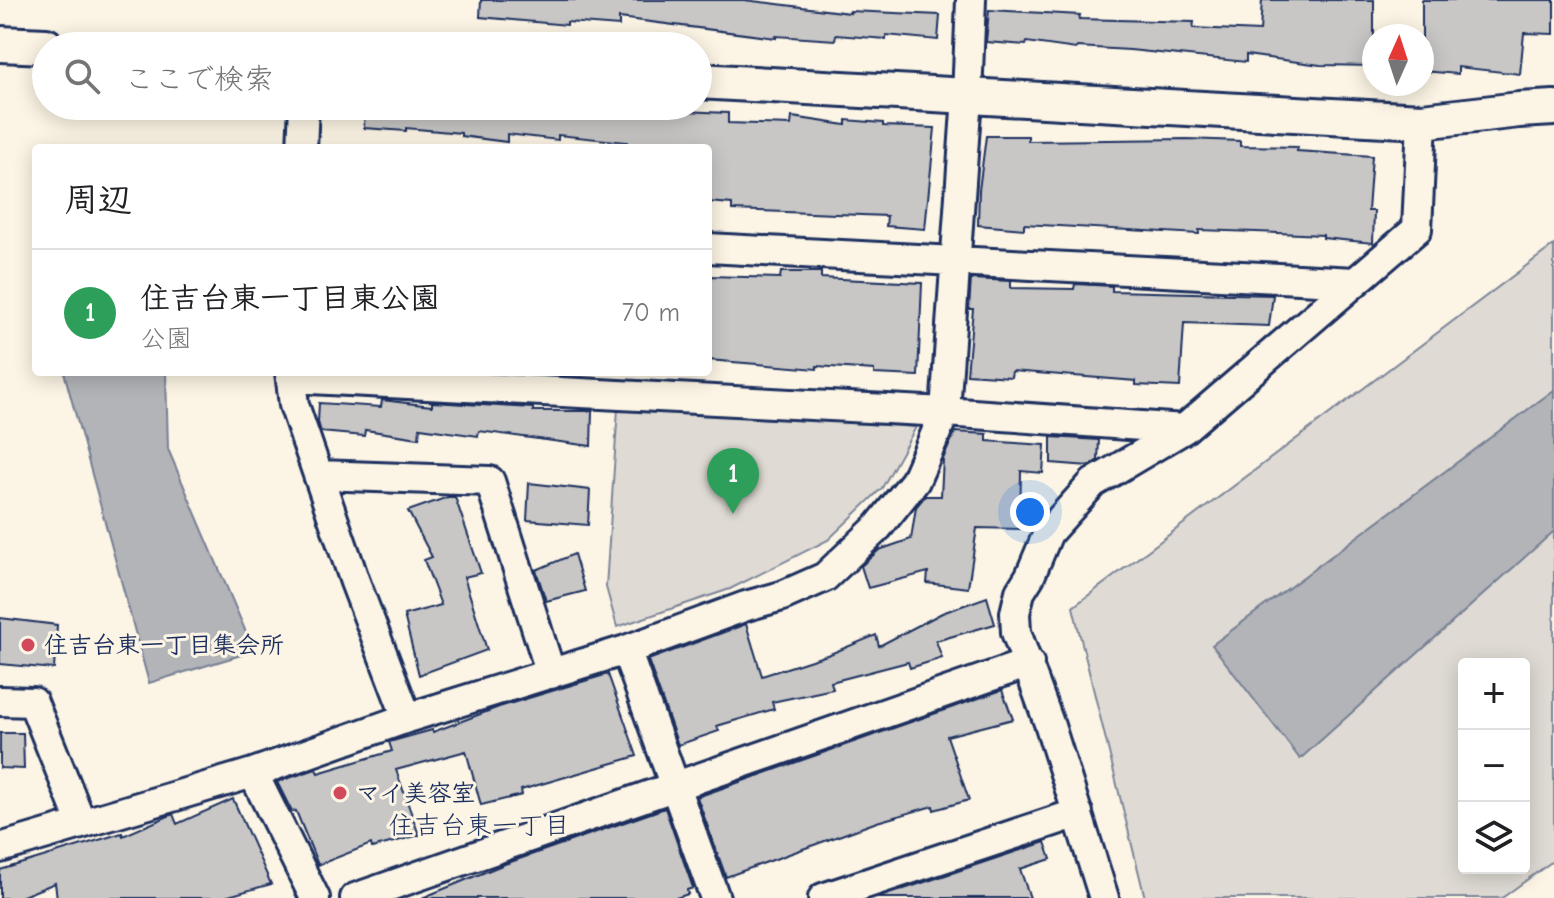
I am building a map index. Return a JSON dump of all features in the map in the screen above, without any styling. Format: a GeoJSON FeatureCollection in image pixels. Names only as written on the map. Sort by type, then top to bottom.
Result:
{"type":"FeatureCollection","features":[{"type":"Feature","properties":{"kind":"street"},"geometry":{"type":"LineString","coordinates":[[0,848],[253,773],[407,718],[626,650],[782,596],[825,577],[878,527],[915,481],[945,412],[971,0]]}},
{"type":"Feature","properties":{"kind":"street"},"geometry":{"type":"LineString","coordinates":[[0,44],[32,45]]}},
{"type":"Feature","properties":{"kind":"street"},"geometry":{"type":"LineString","coordinates":[[712,82],[1422,121],[1554,108]]}},
{"type":"Feature","properties":{"kind":"street"},"geometry":{"type":"LineString","coordinates":[[302,144],[303,120]]}},
{"type":"Feature","properties":{"kind":"street"},"geometry":{"type":"LineString","coordinates":[[1104,898],[1029,663],[1016,632],[1015,613],[1020,592],[1048,533],[1093,483],[1184,429],[1417,229],[1422,121]]}},
{"type":"Feature","properties":{"kind":"street"},"geometry":{"type":"LineString","coordinates":[[712,248],[1355,282]]}},
{"type":"Feature","properties":{"kind":"street"},"geometry":{"type":"LineString","coordinates":[[290,376],[294,405],[407,718]]}},
{"type":"Feature","properties":{"kind":"street"},"geometry":{"type":"LineString","coordinates":[[308,376],[945,412],[1184,429]]}},
{"type":"Feature","properties":{"kind":"street"},"geometry":{"type":"LineString","coordinates":[[318,475],[490,481],[551,674]]}},
{"type":"Feature","properties":{"kind":"street"},"geometry":{"type":"LineString","coordinates":[[626,650],[715,898]]}},
{"type":"Feature","properties":{"kind":"street"},"geometry":{"type":"LineString","coordinates":[[355,898],[1029,663]]}},
{"type":"Feature","properties":{"kind":"street"},"geometry":{"type":"LineString","coordinates":[[0,701],[33,702],[81,822]]}},
{"type":"Feature","properties":{"kind":"street"},"geometry":{"type":"LineString","coordinates":[[253,773],[315,898]]}},
{"type":"Feature","properties":{"kind":"street"},"geometry":{"type":"LineString","coordinates":[[823,898],[1078,813]]}},
{"type":"Feature","properties":{"kind":"shaded area"},"geometry":{"type":"Polygon","coordinates":[[[1554,245],[1554,860],[1502,898],[1145,898],[1073,607],[1554,245]]]}},
{"type":"Feature","properties":{"kind":"shaded area"},"geometry":{"type":"Polygon","coordinates":[[[65,376],[166,376],[168,449],[254,651],[149,683],[65,376]]]}},
{"type":"Feature","properties":{"kind":"shaded area"},"geometry":{"type":"Polygon","coordinates":[[[1554,390],[1554,531],[1300,759],[1212,645],[1554,390]]]}},
{"type":"Feature","properties":{"kind":"shaded area"},"geometry":{"type":"Polygon","coordinates":[[[618,408],[916,427],[882,488],[828,540],[730,589],[617,627],[606,587],[618,408]]]}},
{"type":"Feature","properties":{"kind":"building"},"geometry":{"type":"Polygon","coordinates":[[[481,0],[744,0],[850,13],[940,15],[938,40],[886,35],[886,39],[836,35],[835,40],[776,38],[619,18],[619,26],[480,17],[481,0]]]}},
{"type":"Feature","properties":{"kind":"building"},"geometry":{"type":"Polygon","coordinates":[[[1262,0],[1374,0],[1374,24],[1362,24],[1362,66],[1320,65],[1246,55],[1246,62],[1130,50],[1076,49],[1027,42],[1026,45],[986,42],[989,10],[1080,15],[1079,19],[1194,22],[1193,28],[1260,31],[1262,0]]]}},
{"type":"Feature","properties":{"kind":"building"},"geometry":{"type":"Polygon","coordinates":[[[1422,0],[1554,0],[1554,34],[1524,33],[1520,74],[1458,67],[1458,74],[1434,72],[1434,24],[1422,24],[1422,0]]]}},
{"type":"Feature","properties":{"kind":"building"},"geometry":{"type":"Polygon","coordinates":[[[712,112],[728,113],[728,123],[791,125],[792,117],[846,125],[846,120],[883,123],[883,126],[935,128],[925,229],[886,226],[887,216],[732,210],[732,204],[712,202],[712,144],[626,144],[558,135],[558,140],[507,134],[507,142],[461,136],[461,133],[364,128],[364,120],[712,120],[712,112]]]}},
{"type":"Feature","properties":{"kind":"building"},"geometry":{"type":"Polygon","coordinates":[[[986,136],[1028,136],[1028,141],[1240,141],[1240,146],[1298,147],[1297,151],[1372,156],[1368,211],[1374,211],[1373,243],[1323,238],[1323,235],[1199,230],[1199,234],[1024,224],[1024,229],[978,225],[986,136]]]}},
{"type":"Feature","properties":{"kind":"building"},"geometry":{"type":"Polygon","coordinates":[[[781,272],[821,272],[821,278],[922,283],[918,376],[874,374],[874,370],[712,360],[712,276],[780,278],[781,272]]]}},
{"type":"Feature","properties":{"kind":"building"},"geometry":{"type":"Polygon","coordinates":[[[971,279],[1011,281],[1011,288],[1074,289],[1075,284],[1112,286],[1112,291],[1273,295],[1269,326],[1184,323],[1180,387],[1136,385],[1136,381],[1012,371],[1011,377],[967,374],[973,309],[969,309],[971,279]]]}},
{"type":"Feature","properties":{"kind":"building"},"geometry":{"type":"Polygon","coordinates":[[[382,400],[432,406],[432,402],[533,408],[533,411],[592,411],[591,446],[479,431],[478,436],[420,428],[419,438],[365,430],[364,436],[321,432],[319,403],[381,407],[382,400]]]}},
{"type":"Feature","properties":{"kind":"building"},"geometry":{"type":"Polygon","coordinates":[[[955,432],[987,434],[987,441],[1045,445],[1043,473],[1021,471],[1020,529],[977,528],[968,588],[927,583],[928,572],[868,588],[861,566],[879,550],[911,539],[916,507],[925,496],[941,496],[943,459],[955,432]]]}},
{"type":"Feature","properties":{"kind":"building"},"geometry":{"type":"Polygon","coordinates":[[[1051,437],[1099,440],[1098,460],[1089,466],[1051,463],[1051,437]]]}},
{"type":"Feature","properties":{"kind":"building"},"geometry":{"type":"Polygon","coordinates":[[[529,483],[590,490],[588,525],[527,520],[529,483]]]}},
{"type":"Feature","properties":{"kind":"building"},"geometry":{"type":"Polygon","coordinates":[[[455,497],[481,573],[464,577],[487,650],[419,675],[404,615],[441,605],[424,560],[432,557],[408,511],[455,497]]]}},
{"type":"Feature","properties":{"kind":"building"},"geometry":{"type":"Polygon","coordinates":[[[574,554],[585,591],[546,601],[536,570],[574,554]]]}},
{"type":"Feature","properties":{"kind":"building"},"geometry":{"type":"Polygon","coordinates":[[[987,597],[995,624],[936,641],[942,658],[910,668],[908,662],[831,682],[833,689],[772,702],[774,709],[717,726],[719,731],[678,745],[648,660],[746,624],[762,676],[876,635],[879,646],[942,613],[987,597]]]}},
{"type":"Feature","properties":{"kind":"building","name":"住吉台東一丁目集会所"},"geometry":{"type":"Polygon","coordinates":[[[0,618],[57,625],[54,669],[0,664],[0,618]]]}},
{"type":"Feature","properties":{"kind":"building"},"geometry":{"type":"Polygon","coordinates":[[[608,674],[637,756],[521,790],[522,795],[481,805],[466,751],[396,770],[419,835],[372,848],[371,844],[318,865],[296,811],[292,812],[277,782],[316,769],[318,773],[392,751],[389,742],[433,732],[499,707],[608,674]]]}},
{"type":"Feature","properties":{"kind":"building"},"geometry":{"type":"Polygon","coordinates":[[[1002,690],[1013,719],[947,736],[969,800],[934,810],[933,806],[877,822],[726,877],[697,797],[1002,690]]]}},
{"type":"Feature","properties":{"kind":"building"},"geometry":{"type":"Polygon","coordinates":[[[0,733],[23,733],[24,769],[0,768],[0,733]]]}},
{"type":"Feature","properties":{"kind":"building"},"geometry":{"type":"Polygon","coordinates":[[[233,799],[271,884],[221,898],[57,898],[55,883],[18,898],[0,898],[0,870],[122,833],[123,836],[173,814],[177,824],[233,799]]]}},
{"type":"Feature","properties":{"kind":"building"},"geometry":{"type":"Polygon","coordinates":[[[665,808],[693,888],[687,890],[688,894],[676,898],[422,898],[502,865],[665,808]]]}},
{"type":"Feature","properties":{"kind":"building"},"geometry":{"type":"Polygon","coordinates":[[[1045,842],[1051,859],[1020,869],[1030,898],[877,898],[1045,842]]]}},
{"type":"Feature","properties":{"kind":"place","name":"住吉台東一丁目東公園"},"geometry":{"type":"Point","coordinates":[733,514]}},
{"type":"Feature","properties":{"kind":"place","name":"住吉台東一丁目集会所"},"geometry":{"type":"Point","coordinates":[28,645]}},
{"type":"Feature","properties":{"kind":"place","name":"マイ美容室"},"geometry":{"type":"Point","coordinates":[340,793]}},
{"type":"Feature","properties":{"kind":"district","name":"住吉台東一丁目"},"geometry":{"type":"Point","coordinates":[479,826]}}]}
